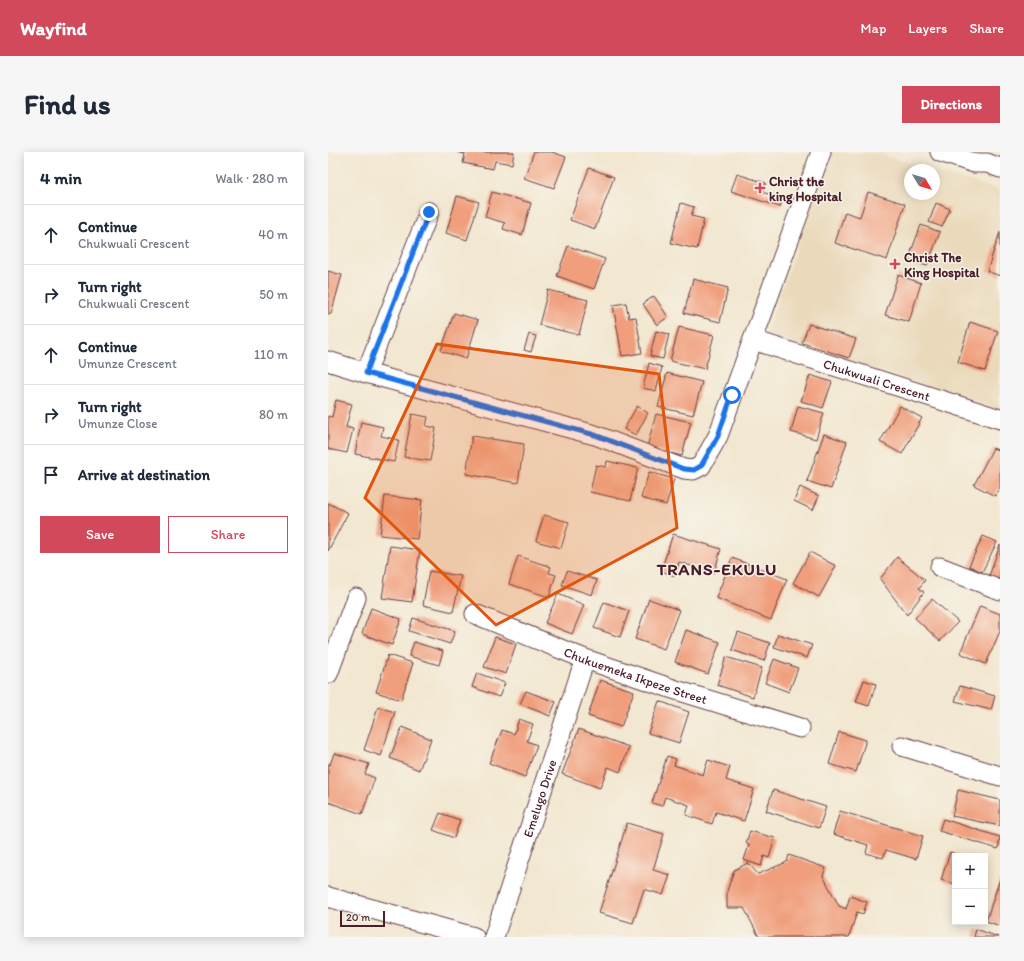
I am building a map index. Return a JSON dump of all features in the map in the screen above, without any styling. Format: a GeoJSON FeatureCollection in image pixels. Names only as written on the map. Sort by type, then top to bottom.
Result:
{"type":"FeatureCollection","features":[{"type":"Feature","properties":{"kind":"street"},"geometry":{"type":"LineString","coordinates":[[328,361],[366,373],[595,435],[684,469],[694,470],[701,466],[718,436],[821,152]]}},
{"type":"Feature","properties":{"kind":"street"},"geometry":{"type":"LineString","coordinates":[[940,152],[974,163],[994,161]]}},
{"type":"Feature","properties":{"kind":"street"},"geometry":{"type":"LineString","coordinates":[[366,373],[429,212]]}},
{"type":"Feature","properties":{"kind":"street","name":"Chukwuali Crescent"},"geometry":{"type":"LineString","coordinates":[[753,340],[1000,419]]}},
{"type":"Feature","properties":{"kind":"street"},"geometry":{"type":"LineString","coordinates":[[940,567],[1000,590]]}},
{"type":"Feature","properties":{"kind":"street"},"geometry":{"type":"LineString","coordinates":[[328,674],[356,598]]}},
{"type":"Feature","properties":{"kind":"street","name":"Chukuemeka Ikpeze Street"},"geometry":{"type":"LineString","coordinates":[[475,614],[586,659],[676,690],[800,728]]}},
{"type":"Feature","properties":{"kind":"street","name":"Emelugo Drive"},"geometry":{"type":"LineString","coordinates":[[494,937],[586,659]]}},
{"type":"Feature","properties":{"kind":"street"},"geometry":{"type":"LineString","coordinates":[[902,746],[1000,776]]}},
{"type":"Feature","properties":{"kind":"street"},"geometry":{"type":"LineString","coordinates":[[328,897],[474,937]]}},
{"type":"Feature","properties":{"kind":"highlighted area"},"geometry":{"type":"Polygon","coordinates":[[[437,344],[659,374],[677,528],[496,625],[365,498],[437,344]]]}},
{"type":"Feature","properties":{"kind":"shaded area","name":"Christ The King Hospital"},"geometry":{"type":"Polygon","coordinates":[[[830,152],[873,152],[912,164],[904,164],[904,200],[940,200],[940,172],[1000,190],[1000,409],[766,335],[830,152]]]}},
{"type":"Feature","properties":{"kind":"building"},"geometry":{"type":"Polygon","coordinates":[[[457,152],[514,152],[512,164],[495,161],[493,169],[463,163],[465,154],[457,152]]]}},
{"type":"Feature","properties":{"kind":"building"},"geometry":{"type":"Polygon","coordinates":[[[534,152],[552,152],[566,157],[554,188],[524,178],[534,152]]]}},
{"type":"Feature","properties":{"kind":"building"},"geometry":{"type":"Polygon","coordinates":[[[589,168],[614,177],[595,229],[570,220],[589,168]]]}},
{"type":"Feature","properties":{"kind":"building"},"geometry":{"type":"Polygon","coordinates":[[[737,174],[766,183],[762,192],[783,199],[780,207],[731,191],[737,174]]]}},
{"type":"Feature","properties":{"kind":"building"},"geometry":{"type":"Polygon","coordinates":[[[492,192],[531,203],[522,235],[503,229],[505,223],[485,217],[492,192]]]}},
{"type":"Feature","properties":{"kind":"building"},"geometry":{"type":"Polygon","coordinates":[[[868,192],[905,204],[887,260],[835,243],[845,212],[860,217],[868,192]]]}},
{"type":"Feature","properties":{"kind":"building"},"geometry":{"type":"Polygon","coordinates":[[[457,196],[479,202],[467,240],[446,233],[457,196]]]}},
{"type":"Feature","properties":{"kind":"building"},"geometry":{"type":"Polygon","coordinates":[[[681,203],[694,207],[691,216],[704,219],[697,249],[671,243],[681,203]]]}},
{"type":"Feature","properties":{"kind":"building"},"geometry":{"type":"Polygon","coordinates":[[[936,203],[950,209],[942,227],[929,222],[936,203]]]}},
{"type":"Feature","properties":{"kind":"building"},"geometry":{"type":"Polygon","coordinates":[[[921,225],[940,232],[927,266],[908,260],[921,225]]]}},
{"type":"Feature","properties":{"kind":"building"},"geometry":{"type":"Polygon","coordinates":[[[1000,232],[1000,276],[987,271],[1000,232]]]}},
{"type":"Feature","properties":{"kind":"building"},"geometry":{"type":"Polygon","coordinates":[[[568,246],[605,259],[594,289],[557,276],[568,246]]]}},
{"type":"Feature","properties":{"kind":"building"},"geometry":{"type":"Polygon","coordinates":[[[328,271],[342,275],[331,314],[328,314],[328,271]]]}},
{"type":"Feature","properties":{"kind":"building"},"geometry":{"type":"Polygon","coordinates":[[[898,275],[921,283],[909,322],[885,315],[898,275]]]}},
{"type":"Feature","properties":{"kind":"building"},"geometry":{"type":"Polygon","coordinates":[[[693,279],[728,288],[720,322],[684,313],[693,279]]]}},
{"type":"Feature","properties":{"kind":"building"},"geometry":{"type":"Polygon","coordinates":[[[548,290],[588,300],[579,335],[539,325],[548,290]]]}},
{"type":"Feature","properties":{"kind":"building"},"geometry":{"type":"Polygon","coordinates":[[[654,296],[668,317],[657,325],[643,304],[654,296]]]}},
{"type":"Feature","properties":{"kind":"building"},"geometry":{"type":"Polygon","coordinates":[[[626,303],[629,318],[636,317],[642,353],[622,356],[613,305],[626,303]]]}},
{"type":"Feature","properties":{"kind":"building"},"geometry":{"type":"Polygon","coordinates":[[[454,313],[478,320],[466,359],[441,351],[454,313]]]}},
{"type":"Feature","properties":{"kind":"building"},"geometry":{"type":"Polygon","coordinates":[[[970,322],[998,331],[985,371],[958,362],[970,322]]]}},
{"type":"Feature","properties":{"kind":"building"},"geometry":{"type":"Polygon","coordinates":[[[809,324],[856,339],[849,358],[802,343],[809,324]]]}},
{"type":"Feature","properties":{"kind":"building"},"geometry":{"type":"Polygon","coordinates":[[[679,327],[714,335],[705,369],[670,361],[679,327]]]}},
{"type":"Feature","properties":{"kind":"building"},"geometry":{"type":"Polygon","coordinates":[[[656,331],[669,334],[663,359],[650,356],[656,331]]]}},
{"type":"Feature","properties":{"kind":"building"},"geometry":{"type":"Polygon","coordinates":[[[529,334],[536,336],[531,352],[524,350],[529,334]]]}},
{"type":"Feature","properties":{"kind":"building"},"geometry":{"type":"Polygon","coordinates":[[[649,363],[662,367],[656,391],[643,388],[649,363]]]}},
{"type":"Feature","properties":{"kind":"building"},"geometry":{"type":"Polygon","coordinates":[[[667,373],[702,382],[693,415],[658,407],[667,373]]]}},
{"type":"Feature","properties":{"kind":"building"},"geometry":{"type":"Polygon","coordinates":[[[810,375],[832,382],[823,408],[801,401],[810,375]]]}},
{"type":"Feature","properties":{"kind":"building"},"geometry":{"type":"Polygon","coordinates":[[[336,400],[352,404],[346,427],[353,429],[347,453],[328,449],[328,416],[332,417],[336,400]]]}},
{"type":"Feature","properties":{"kind":"building"},"geometry":{"type":"Polygon","coordinates":[[[637,406],[648,413],[636,435],[624,429],[637,406]]]}},
{"type":"Feature","properties":{"kind":"building"},"geometry":{"type":"Polygon","coordinates":[[[798,406],[824,413],[816,439],[791,432],[798,406]]]}},
{"type":"Feature","properties":{"kind":"building"},"geometry":{"type":"Polygon","coordinates":[[[900,406],[922,418],[902,454],[880,442],[900,406]]]}},
{"type":"Feature","properties":{"kind":"building"},"geometry":{"type":"Polygon","coordinates":[[[412,414],[428,417],[426,426],[436,428],[430,461],[404,457],[412,414]]]}},
{"type":"Feature","properties":{"kind":"building"},"geometry":{"type":"Polygon","coordinates":[[[656,414],[691,422],[682,456],[647,447],[656,414]]]}},
{"type":"Feature","properties":{"kind":"building"},"geometry":{"type":"Polygon","coordinates":[[[361,422],[383,427],[381,436],[399,440],[394,462],[355,454],[361,422]]]}},
{"type":"Feature","properties":{"kind":"building"},"geometry":{"type":"Polygon","coordinates":[[[824,434],[847,442],[831,489],[807,481],[824,434]]]}},
{"type":"Feature","properties":{"kind":"building"},"geometry":{"type":"Polygon","coordinates":[[[472,436],[524,444],[518,483],[466,474],[472,436]]]}},
{"type":"Feature","properties":{"kind":"building"},"geometry":{"type":"Polygon","coordinates":[[[993,448],[1000,451],[1000,487],[995,496],[974,485],[993,448]]]}},
{"type":"Feature","properties":{"kind":"building"},"geometry":{"type":"Polygon","coordinates":[[[607,461],[638,468],[630,501],[590,492],[596,465],[606,467],[607,461]]]}},
{"type":"Feature","properties":{"kind":"building"},"geometry":{"type":"Polygon","coordinates":[[[649,472],[674,479],[666,505],[641,498],[649,472]]]}},
{"type":"Feature","properties":{"kind":"building"},"geometry":{"type":"Polygon","coordinates":[[[800,487],[819,496],[813,510],[794,501],[800,487]]]}},
{"type":"Feature","properties":{"kind":"building"},"geometry":{"type":"Polygon","coordinates":[[[385,496],[422,500],[417,539],[380,535],[385,496]]]}},
{"type":"Feature","properties":{"kind":"building"},"geometry":{"type":"Polygon","coordinates":[[[328,503],[348,513],[328,551],[328,503]]]}},
{"type":"Feature","properties":{"kind":"building"},"geometry":{"type":"Polygon","coordinates":[[[544,515],[569,522],[561,548],[536,541],[544,515]]]}},
{"type":"Feature","properties":{"kind":"building"},"geometry":{"type":"Polygon","coordinates":[[[673,534],[721,549],[714,573],[679,562],[675,576],[661,571],[673,534]]]}},
{"type":"Feature","properties":{"kind":"building"},"geometry":{"type":"Polygon","coordinates":[[[983,536],[997,542],[982,572],[969,566],[983,536]]]}},
{"type":"Feature","properties":{"kind":"building"},"geometry":{"type":"Polygon","coordinates":[[[1000,545],[1000,583],[988,579],[1000,545]]]}},
{"type":"Feature","properties":{"kind":"building"},"geometry":{"type":"Polygon","coordinates":[[[390,546],[420,550],[412,602],[382,598],[390,546]]]}},
{"type":"Feature","properties":{"kind":"building"},"geometry":{"type":"Polygon","coordinates":[[[810,552],[836,566],[819,597],[793,583],[810,552]]]}},
{"type":"Feature","properties":{"kind":"building"},"geometry":{"type":"Polygon","coordinates":[[[518,556],[551,567],[549,573],[556,575],[549,597],[509,584],[518,556]]]}},
{"type":"Feature","properties":{"kind":"building"},"geometry":{"type":"Polygon","coordinates":[[[897,557],[925,580],[919,588],[924,592],[907,615],[880,579],[897,557]]]}},
{"type":"Feature","properties":{"kind":"building"},"geometry":{"type":"Polygon","coordinates":[[[732,558],[787,579],[771,620],[716,598],[732,558]]]}},
{"type":"Feature","properties":{"kind":"building"},"geometry":{"type":"Polygon","coordinates":[[[429,571],[461,576],[453,612],[423,605],[429,571]]]}},
{"type":"Feature","properties":{"kind":"building"},"geometry":{"type":"Polygon","coordinates":[[[567,571],[597,580],[592,595],[562,585],[567,571]]]}},
{"type":"Feature","properties":{"kind":"building"},"geometry":{"type":"Polygon","coordinates":[[[558,594],[584,605],[572,634],[545,623],[558,594]]]}},
{"type":"Feature","properties":{"kind":"building"},"geometry":{"type":"Polygon","coordinates":[[[649,599],[679,610],[664,649],[635,639],[649,599]]]}},
{"type":"Feature","properties":{"kind":"building"},"geometry":{"type":"Polygon","coordinates":[[[932,599],[958,622],[940,641],[915,618],[932,599]]]}},
{"type":"Feature","properties":{"kind":"building"},"geometry":{"type":"Polygon","coordinates":[[[604,602],[629,611],[620,637],[594,628],[604,602]]]}},
{"type":"Feature","properties":{"kind":"building"},"geometry":{"type":"Polygon","coordinates":[[[980,606],[1000,614],[1000,631],[986,664],[960,653],[980,606]]]}},
{"type":"Feature","properties":{"kind":"building"},"geometry":{"type":"Polygon","coordinates":[[[371,608],[401,619],[392,645],[362,634],[371,608]]]}},
{"type":"Feature","properties":{"kind":"building"},"geometry":{"type":"Polygon","coordinates":[[[413,618],[455,631],[450,644],[409,631],[413,618]]]}},
{"type":"Feature","properties":{"kind":"building"},"geometry":{"type":"Polygon","coordinates":[[[686,630],[720,642],[708,674],[675,662],[686,630]]]}},
{"type":"Feature","properties":{"kind":"building"},"geometry":{"type":"Polygon","coordinates":[[[738,632],[770,643],[764,661],[732,650],[738,632]]]}},
{"type":"Feature","properties":{"kind":"building"},"geometry":{"type":"Polygon","coordinates":[[[778,634],[812,645],[807,658],[774,647],[778,634]]]}},
{"type":"Feature","properties":{"kind":"building"},"geometry":{"type":"Polygon","coordinates":[[[495,637],[516,644],[506,674],[484,667],[495,637]]]}},
{"type":"Feature","properties":{"kind":"building"},"geometry":{"type":"Polygon","coordinates":[[[414,642],[443,651],[439,665],[409,656],[414,642]]]}},
{"type":"Feature","properties":{"kind":"building"},"geometry":{"type":"Polygon","coordinates":[[[388,655],[413,663],[401,700],[376,692],[388,655]]]}},
{"type":"Feature","properties":{"kind":"building"},"geometry":{"type":"Polygon","coordinates":[[[726,657],[762,668],[753,697],[717,685],[726,657]]]}},
{"type":"Feature","properties":{"kind":"building"},"geometry":{"type":"Polygon","coordinates":[[[774,659],[798,668],[789,692],[765,683],[774,659]]]}},
{"type":"Feature","properties":{"kind":"building"},"geometry":{"type":"Polygon","coordinates":[[[477,673],[505,683],[499,697],[472,687],[477,673]]]}},
{"type":"Feature","properties":{"kind":"building"},"geometry":{"type":"Polygon","coordinates":[[[600,680],[634,691],[621,727],[588,716],[600,680]]]}},
{"type":"Feature","properties":{"kind":"building"},"geometry":{"type":"Polygon","coordinates":[[[864,680],[876,684],[869,706],[856,702],[864,680]]]}},
{"type":"Feature","properties":{"kind":"building"},"geometry":{"type":"Polygon","coordinates":[[[960,686],[995,696],[991,710],[955,701],[960,686]]]}},
{"type":"Feature","properties":{"kind":"building"},"geometry":{"type":"Polygon","coordinates":[[[526,691],[556,702],[550,716],[520,704],[526,691]]]}},
{"type":"Feature","properties":{"kind":"building"},"geometry":{"type":"Polygon","coordinates":[[[659,701],[689,712],[679,743],[648,733],[659,701]]]}},
{"type":"Feature","properties":{"kind":"building"},"geometry":{"type":"Polygon","coordinates":[[[378,707],[395,712],[381,756],[364,750],[378,707]]]}},
{"type":"Feature","properties":{"kind":"building"},"geometry":{"type":"Polygon","coordinates":[[[519,719],[533,724],[527,741],[537,745],[525,777],[489,763],[502,730],[514,734],[519,719]]]}},
{"type":"Feature","properties":{"kind":"building"},"geometry":{"type":"Polygon","coordinates":[[[402,727],[431,739],[419,770],[390,758],[402,727]]]}},
{"type":"Feature","properties":{"kind":"building"},"geometry":{"type":"Polygon","coordinates":[[[579,729],[629,747],[620,772],[608,767],[600,788],[562,774],[579,729]]]}},
{"type":"Feature","properties":{"kind":"building"},"geometry":{"type":"Polygon","coordinates":[[[839,732],[866,740],[856,772],[829,764],[839,732]]]}},
{"type":"Feature","properties":{"kind":"building"},"geometry":{"type":"Polygon","coordinates":[[[334,753],[369,764],[365,774],[375,778],[362,814],[328,802],[328,764],[330,765],[334,753]]]}},
{"type":"Feature","properties":{"kind":"building"},"geometry":{"type":"Polygon","coordinates":[[[667,756],[676,759],[674,765],[703,775],[708,760],[730,767],[726,780],[754,789],[744,821],[716,812],[712,824],[686,815],[689,805],[665,797],[662,806],[652,803],[667,756]]]}},
{"type":"Feature","properties":{"kind":"building"},"geometry":{"type":"Polygon","coordinates":[[[773,790],[826,807],[819,828],[766,811],[773,790]]]}},
{"type":"Feature","properties":{"kind":"building"},"geometry":{"type":"Polygon","coordinates":[[[958,790],[1000,800],[1000,826],[952,816],[958,790]]]}},
{"type":"Feature","properties":{"kind":"building"},"geometry":{"type":"Polygon","coordinates":[[[840,811],[923,836],[916,859],[886,850],[883,858],[866,853],[868,845],[833,834],[840,811]]]}},
{"type":"Feature","properties":{"kind":"building"},"geometry":{"type":"Polygon","coordinates":[[[440,813],[460,820],[454,838],[433,830],[440,813]]]}},
{"type":"Feature","properties":{"kind":"building"},"geometry":{"type":"Polygon","coordinates":[[[943,819],[1000,837],[998,849],[939,831],[943,819]]]}},
{"type":"Feature","properties":{"kind":"building"},"geometry":{"type":"Polygon","coordinates":[[[627,823],[664,834],[653,870],[670,875],[663,895],[644,889],[633,923],[599,913],[627,823]]]}},
{"type":"Feature","properties":{"kind":"building"},"geometry":{"type":"Polygon","coordinates":[[[750,831],[775,838],[769,858],[764,856],[761,866],[744,860],[749,845],[746,843],[750,831]]]}},
{"type":"Feature","properties":{"kind":"building"},"geometry":{"type":"Polygon","coordinates":[[[950,852],[952,853],[952,883],[941,880],[950,852]]]}},
{"type":"Feature","properties":{"kind":"building"},"geometry":{"type":"Polygon","coordinates":[[[789,855],[826,868],[823,876],[839,906],[846,909],[850,896],[867,902],[863,914],[857,912],[849,937],[759,937],[744,908],[727,908],[727,891],[734,870],[748,863],[758,874],[787,862],[789,855]]]}},
{"type":"Feature","properties":{"kind":"building"},"geometry":{"type":"Polygon","coordinates":[[[1000,879],[1000,926],[988,922],[988,915],[1000,879]]]}},
{"type":"Feature","properties":{"kind":"building"},"geometry":{"type":"Polygon","coordinates":[[[976,929],[998,937],[974,937],[976,929]]]}},
{"type":"Feature","properties":{"kind":"place","name":"Christ the king Hospital"},"geometry":{"type":"Point","coordinates":[760,188]}},
{"type":"Feature","properties":{"kind":"place","name":"Christ The King Hospital"},"geometry":{"type":"Point","coordinates":[895,264]}},
{"type":"Feature","properties":{"kind":"district","name":"TRANS-EKULU"},"geometry":{"type":"Point","coordinates":[717,569]}},
{"type":"Feature","properties":{"kind":"route"},"geometry":{"type":"LineString","coordinates":[[429,212],[366,373],[595,435],[684,469],[694,470],[701,466],[718,436],[732,395]]}}]}
